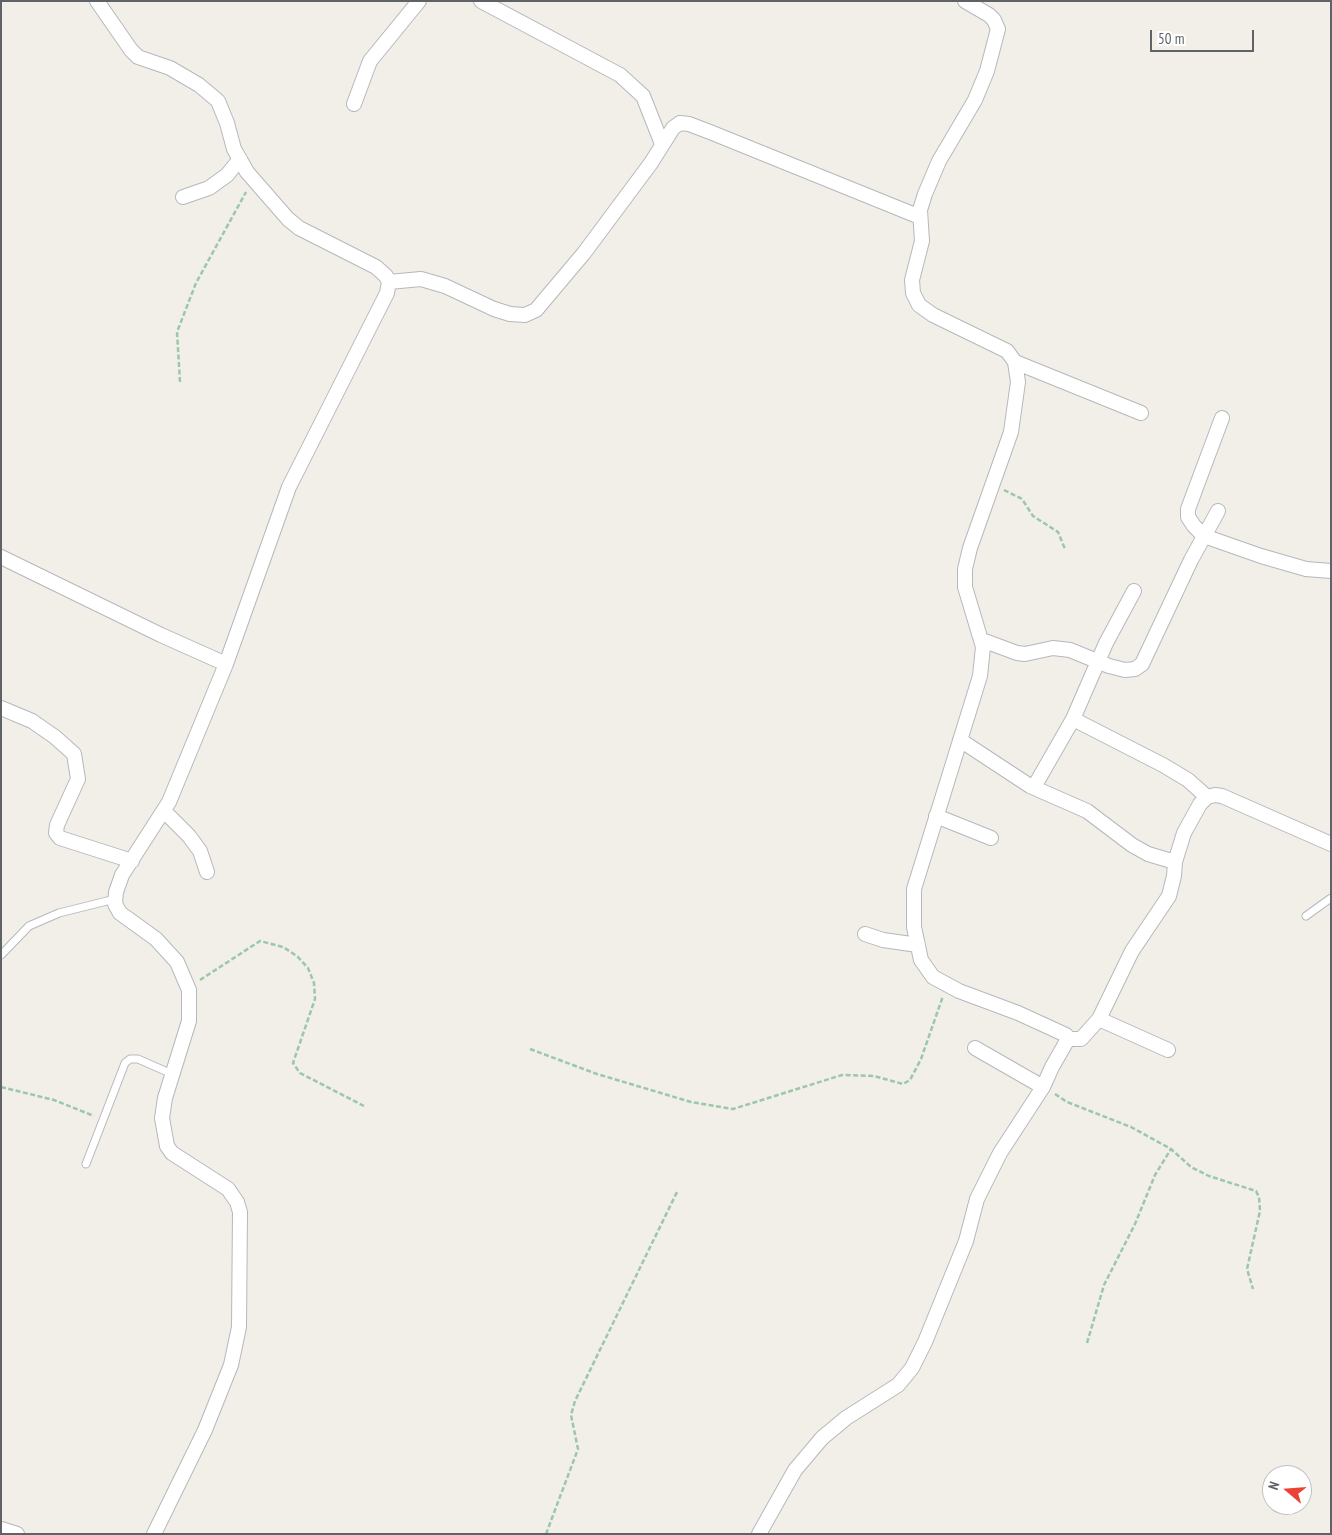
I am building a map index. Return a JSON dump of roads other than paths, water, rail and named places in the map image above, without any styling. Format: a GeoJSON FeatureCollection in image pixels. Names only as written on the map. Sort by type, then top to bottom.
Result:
{"type":"FeatureCollection","features":[{"type":"Feature","properties":{"kind":"street"},"geometry":{"type":"LineString","coordinates":[[97,1],[131,50],[138,56],[170,68],[192,81],[218,101],[227,123],[234,149],[253,180],[288,220],[299,228],[376,268],[386,276],[389,282],[387,293],[289,487],[226,664],[164,811],[122,876],[115,899],[115,904],[120,913],[156,939],[177,962],[189,990],[189,1021],[165,1098],[162,1118],[167,1146],[172,1153],[228,1189],[238,1202],[240,1212],[239,1327],[231,1365],[220,1398],[178,1488],[154,1534]]}},
{"type":"Feature","properties":{"kind":"street"},"geometry":{"type":"LineString","coordinates":[[354,104],[370,61],[419,1]]}},
{"type":"Feature","properties":{"kind":"street"},"geometry":{"type":"LineString","coordinates":[[481,1],[620,75],[643,96],[662,144]]}},
{"type":"Feature","properties":{"kind":"street"},"geometry":{"type":"LineString","coordinates":[[965,1],[994,20],[998,30],[975,100],[935,170],[925,194],[920,217],[922,241],[912,280],[913,294],[919,305],[933,315],[1007,351],[1015,362],[1018,382],[1011,432],[964,569],[965,587],[982,640],[980,676],[914,889],[914,927],[921,960],[933,977],[1066,1034],[1068,1039]]}},
{"type":"Feature","properties":{"kind":"street"},"geometry":{"type":"LineString","coordinates":[[389,282],[421,278],[445,286],[510,314],[524,315],[536,310],[584,253],[651,163],[673,128],[680,123],[688,124],[920,217]]}},
{"type":"Feature","properties":{"kind":"street"},"geometry":{"type":"LineString","coordinates":[[183,197],[209,188],[227,175],[240,159]]}},
{"type":"Feature","properties":{"kind":"street"},"geometry":{"type":"LineString","coordinates":[[1015,362],[1141,413]]}},
{"type":"Feature","properties":{"kind":"street"},"geometry":{"type":"LineString","coordinates":[[1222,418],[1188,509],[1188,517],[1204,536],[1306,570],[1331,571]]}},
{"type":"Feature","properties":{"kind":"street"},"geometry":{"type":"LineString","coordinates":[[982,640],[1017,653],[1025,654],[1053,648],[1070,650],[1125,670],[1136,669],[1142,664],[1218,511]]}},
{"type":"Feature","properties":{"kind":"street"},"geometry":{"type":"LineString","coordinates":[[1,557],[161,635],[226,664]]}},
{"type":"Feature","properties":{"kind":"street"},"geometry":{"type":"LineString","coordinates":[[1034,787],[1073,719],[1098,661],[1134,591]]}},
{"type":"Feature","properties":{"kind":"street"},"geometry":{"type":"LineString","coordinates":[[1,708],[32,721],[56,736],[74,754],[78,779],[57,825],[56,833],[60,838],[132,861]]}},
{"type":"Feature","properties":{"kind":"street"},"geometry":{"type":"LineString","coordinates":[[1073,719],[1163,765],[1188,780],[1207,797]]}},
{"type":"Feature","properties":{"kind":"street"},"geometry":{"type":"LineString","coordinates":[[960,740],[1034,787],[1087,811],[1132,845],[1148,854],[1175,862]]}},
{"type":"Feature","properties":{"kind":"street"},"geometry":{"type":"LineString","coordinates":[[1068,1039],[1081,1039],[1099,1019],[1132,951],[1168,896],[1173,881],[1175,862],[1189,821],[1207,797],[1215,794],[1222,796],[1331,844]]}},
{"type":"Feature","properties":{"kind":"street"},"geometry":{"type":"LineString","coordinates":[[164,811],[200,851],[207,872]]}},
{"type":"Feature","properties":{"kind":"street"},"geometry":{"type":"LineString","coordinates":[[936,816],[991,838]]}},
{"type":"Feature","properties":{"kind":"street"},"geometry":{"type":"LineString","coordinates":[[865,934],[883,940],[918,945]]}},
{"type":"Feature","properties":{"kind":"street"},"geometry":{"type":"LineString","coordinates":[[1099,1019],[1168,1050]]}},
{"type":"Feature","properties":{"kind":"street"},"geometry":{"type":"LineString","coordinates":[[759,1534],[795,1470],[822,1438],[851,1415],[898,1385],[912,1368],[926,1342],[966,1242],[977,1199],[1000,1153],[1043,1087],[1068,1039]]}},
{"type":"Feature","properties":{"kind":"street"},"geometry":{"type":"LineString","coordinates":[[975,1048],[1043,1087]]}},
{"type":"Feature","properties":{"kind":"street"},"geometry":{"type":"LineString","coordinates":[[1,1529],[17,1534]]}},
{"type":"Feature","properties":{"kind":"lane"},"geometry":{"type":"LineString","coordinates":[[1306,916],[1331,898]]}},
{"type":"Feature","properties":{"kind":"lane"},"geometry":{"type":"LineString","coordinates":[[1,955],[29,926],[58,913],[115,899]]}},
{"type":"Feature","properties":{"kind":"lane"},"geometry":{"type":"LineString","coordinates":[[86,1164],[122,1068],[128,1060],[138,1059],[172,1074]]}}]}
